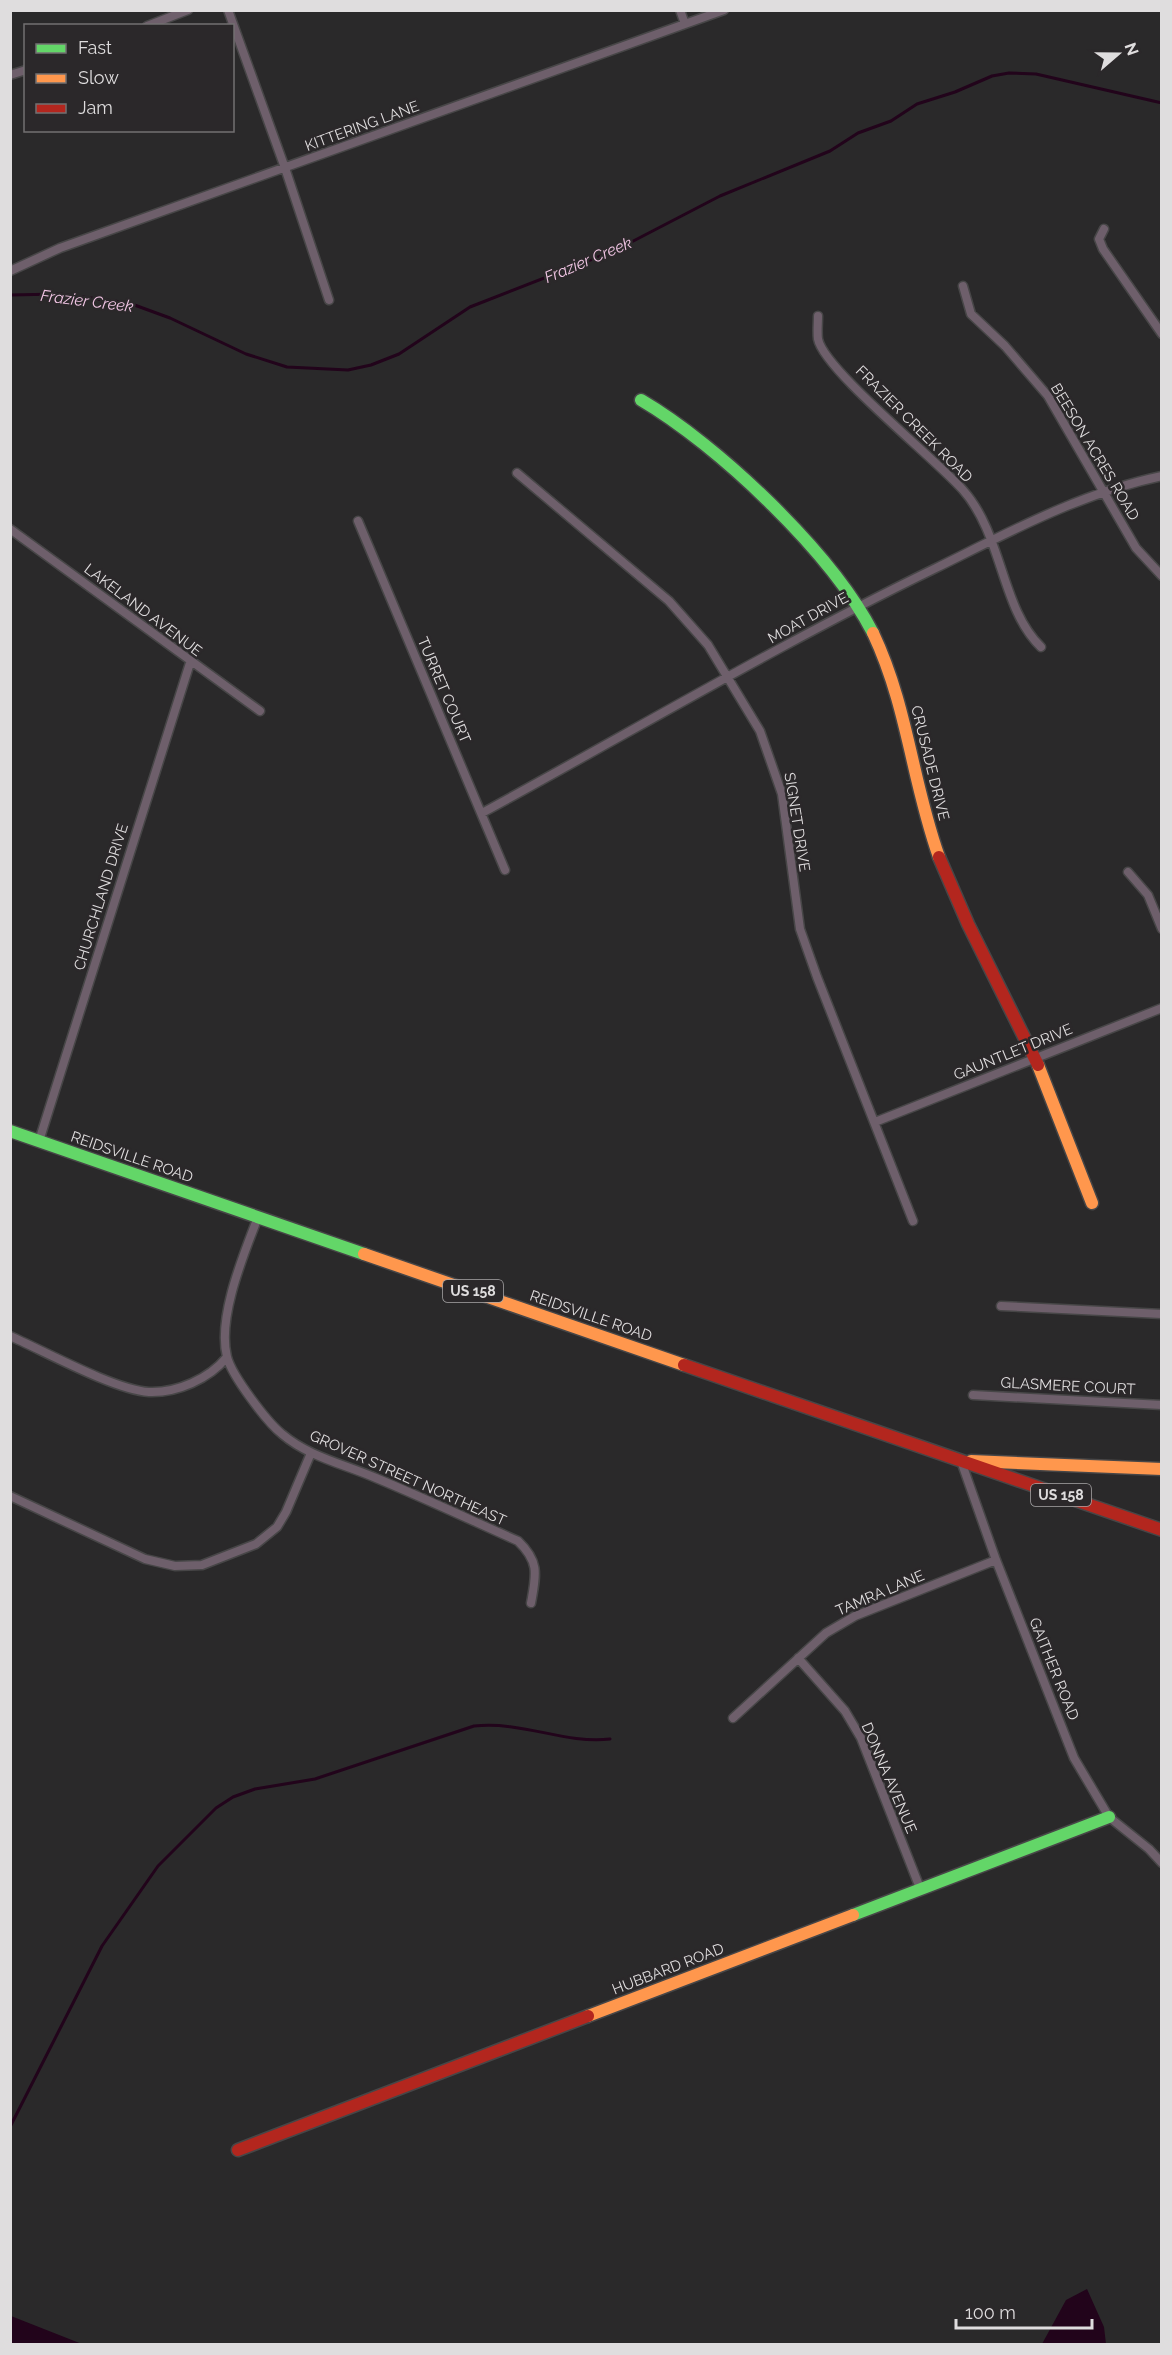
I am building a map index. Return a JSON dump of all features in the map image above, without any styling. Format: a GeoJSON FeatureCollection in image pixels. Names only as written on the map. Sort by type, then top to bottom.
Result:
{"type":"FeatureCollection","features":[{"type":"Feature","properties":{"kind":"main road","name":"CRUSADE DRIVE"},"geometry":{"type":"LineString","coordinates":[[641,400],[668,414],[761,496],[819,553],[857,605],[885,658],[899,700],[933,839],[947,878],[1036,1058],[1092,1203]]}},
{"type":"Feature","properties":{"kind":"main road","name":"REIDSVILLE ROAD"},"geometry":{"type":"LineString","coordinates":[[10,1131],[1161,1530]]}},
{"type":"Feature","properties":{"kind":"main road"},"geometry":{"type":"LineString","coordinates":[[961,1461],[1161,1469]]}},
{"type":"Feature","properties":{"kind":"main road","name":"HUBBARD ROAD"},"geometry":{"type":"LineString","coordinates":[[238,2150],[1109,1817]]}},
{"type":"Feature","properties":{"kind":"street"},"geometry":{"type":"LineString","coordinates":[[152,24],[188,10]]}},
{"type":"Feature","properties":{"kind":"street"},"geometry":{"type":"LineString","coordinates":[[680,10],[685,24]]}},
{"type":"Feature","properties":{"kind":"street","name":"KITTERING LANE"},"geometry":{"type":"LineString","coordinates":[[10,271],[60,248],[724,10]]}},
{"type":"Feature","properties":{"kind":"street"},"geometry":{"type":"LineString","coordinates":[[234,27],[329,300]]}},
{"type":"Feature","properties":{"kind":"street"},"geometry":{"type":"LineString","coordinates":[[1104,229],[1099,239],[1102,249],[1161,334]]}},
{"type":"Feature","properties":{"kind":"street","name":"BEESON ACRES ROAD"},"geometry":{"type":"LineString","coordinates":[[963,286],[971,314],[1005,346],[1048,396],[1136,548],[1161,576]]}},
{"type":"Feature","properties":{"kind":"street","name":"FRAZIER CREEK ROAD"},"geometry":{"type":"LineString","coordinates":[[818,316],[818,340],[828,357],[877,408],[964,491],[992,540],[1026,633],[1041,647]]}},
{"type":"Feature","properties":{"kind":"street","name":"SIGNET DRIVE"},"geometry":{"type":"LineString","coordinates":[[517,473],[669,601],[708,645],[760,730],[782,794],[800,929],[913,1221]]}},
{"type":"Feature","properties":{"kind":"street","name":"MOAT DRIVE"},"geometry":{"type":"LineString","coordinates":[[482,813],[857,605],[992,540],[1104,491],[1161,476]]}},
{"type":"Feature","properties":{"kind":"street","name":"TURRET COURT"},"geometry":{"type":"LineString","coordinates":[[358,521],[505,870]]}},
{"type":"Feature","properties":{"kind":"street","name":"LAKELAND AVENUE"},"geometry":{"type":"LineString","coordinates":[[10,529],[190,663],[260,711]]}},
{"type":"Feature","properties":{"kind":"street","name":"CHURCHLAND DRIVE"},"geometry":{"type":"LineString","coordinates":[[39,1141],[190,663]]}},
{"type":"Feature","properties":{"kind":"street"},"geometry":{"type":"LineString","coordinates":[[1128,872],[1148,895],[1161,929]]}},
{"type":"Feature","properties":{"kind":"street","name":"GAUNTLET DRIVE"},"geometry":{"type":"LineString","coordinates":[[875,1122],[1161,1008]]}},
{"type":"Feature","properties":{"kind":"street","name":"GROVER STREET NORTHEAST"},"geometry":{"type":"LineString","coordinates":[[258,1217],[235,1280],[226,1319],[227,1358],[252,1400],[281,1434],[311,1453],[375,1477],[518,1541],[531,1554],[535,1573],[531,1603]]}},
{"type":"Feature","properties":{"kind":"street"},"geometry":{"type":"LineString","coordinates":[[1001,1306],[1161,1314]]}},
{"type":"Feature","properties":{"kind":"street"},"geometry":{"type":"LineString","coordinates":[[10,1336],[107,1380],[146,1392],[171,1391],[215,1371],[227,1358]]}},
{"type":"Feature","properties":{"kind":"street","name":"GLASMERE COURT"},"geometry":{"type":"LineString","coordinates":[[973,1395],[1161,1405]]}},
{"type":"Feature","properties":{"kind":"street"},"geometry":{"type":"LineString","coordinates":[[10,1496],[145,1559],[175,1566],[202,1565],[256,1544],[277,1527],[286,1512],[311,1453]]}},
{"type":"Feature","properties":{"kind":"street","name":"GAITHER ROAD"},"geometry":{"type":"LineString","coordinates":[[961,1461],[996,1560],[1074,1758],[1109,1817],[1149,1849],[1161,1863]]}},
{"type":"Feature","properties":{"kind":"street","name":"TAMRA LANE"},"geometry":{"type":"LineString","coordinates":[[733,1718],[826,1633],[855,1616],[996,1560]]}},
{"type":"Feature","properties":{"kind":"street","name":"DONNA AVENUE"},"geometry":{"type":"LineString","coordinates":[[798,1658],[845,1711],[861,1738],[920,1888]]}},
{"type":"Feature","properties":{"kind":"shaded area"},"geometry":{"type":"Polygon","coordinates":[[[1087,2289],[1104,2327],[1106,2344],[1042,2344],[1066,2300],[1087,2289]]]}},
{"type":"Feature","properties":{"kind":"shaded area"},"geometry":{"type":"Polygon","coordinates":[[[11,2316],[82,2344],[11,2344],[11,2316]]]}},
{"type":"Feature","properties":{"kind":"waterway","name":"Frazier Creek"},"geometry":{"type":"LineString","coordinates":[[10,295],[59,294],[129,303],[170,318],[246,354],[287,367],[348,370],[371,365],[399,354],[470,307],[616,250],[720,196],[830,151],[858,133],[891,121],[917,104],[955,92],[992,76],[1009,73],[1036,74],[1162,103]]}},
{"type":"Feature","properties":{"kind":"waterway"},"geometry":{"type":"LineString","coordinates":[[10,2127],[102,1946],[158,1866],[216,1808],[233,1797],[255,1789],[315,1779],[474,1726],[492,1725],[576,1738],[610,1739]]}},
{"type":"Feature","properties":{"kind":"traffic: fast"},"geometry":{"type":"LineString","coordinates":[[641,400],[704,444],[770,503],[830,569],[873,633]]}},
{"type":"Feature","properties":{"kind":"traffic: fast"},"geometry":{"type":"LineString","coordinates":[[10,1131],[364,1254]]}},
{"type":"Feature","properties":{"kind":"traffic: fast"},"geometry":{"type":"LineString","coordinates":[[853,1915],[1109,1817]]}},
{"type":"Feature","properties":{"kind":"traffic: slow"},"geometry":{"type":"LineString","coordinates":[[873,633],[894,689],[922,801],[939,857]]}},
{"type":"Feature","properties":{"kind":"traffic: slow"},"geometry":{"type":"LineString","coordinates":[[1038,1065],[1092,1203]]}},
{"type":"Feature","properties":{"kind":"traffic: slow"},"geometry":{"type":"LineString","coordinates":[[364,1254],[684,1365]]}},
{"type":"Feature","properties":{"kind":"traffic: slow"},"geometry":{"type":"LineString","coordinates":[[971,1461],[1162,1469]]}},
{"type":"Feature","properties":{"kind":"traffic: slow"},"geometry":{"type":"LineString","coordinates":[[588,2016],[853,1915]]}},
{"type":"Feature","properties":{"kind":"traffic: jam"},"geometry":{"type":"LineString","coordinates":[[939,857],[968,924],[1038,1065]]}},
{"type":"Feature","properties":{"kind":"traffic: jam"},"geometry":{"type":"LineString","coordinates":[[684,1365],[1162,1530]]}},
{"type":"Feature","properties":{"kind":"traffic: jam"},"geometry":{"type":"LineString","coordinates":[[238,2150],[588,2016]]}}]}
